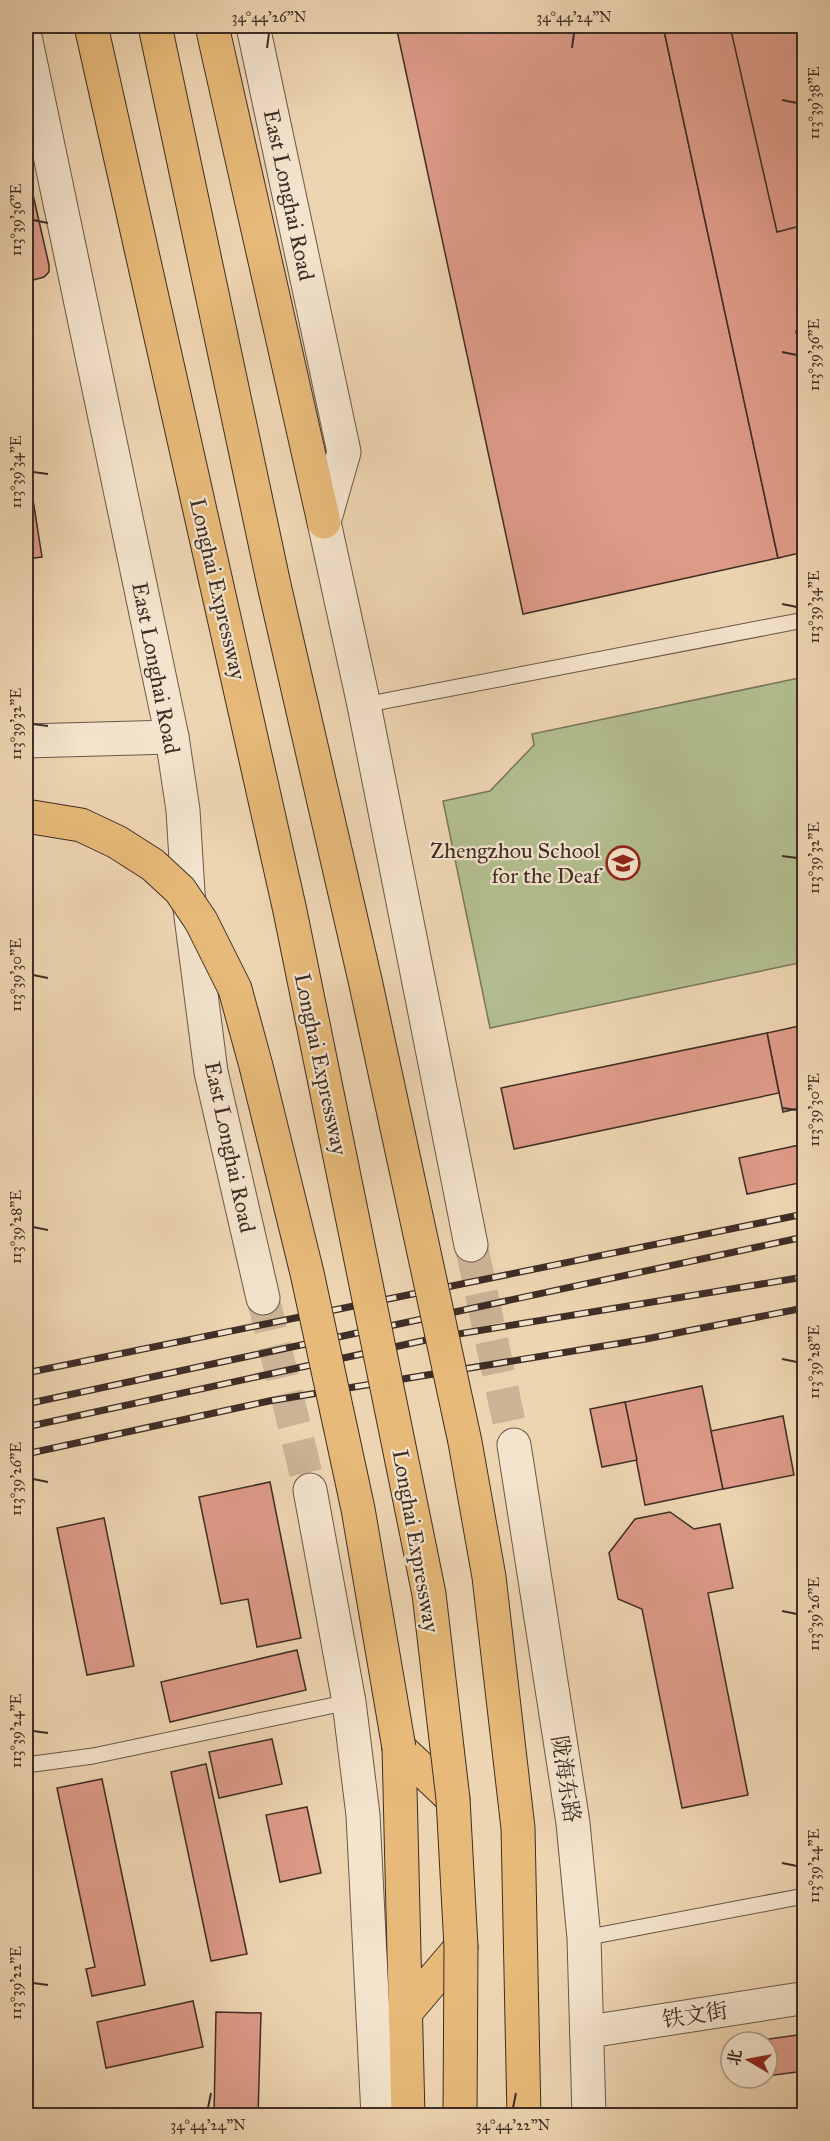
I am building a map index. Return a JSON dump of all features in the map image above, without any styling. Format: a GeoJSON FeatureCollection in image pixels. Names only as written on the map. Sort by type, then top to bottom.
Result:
{"type":"FeatureCollection","features":[{"type":"Feature","properties":{"kind":"highway","name":"Longhai Expressway"},"geometry":{"type":"LineString","coordinates":[[91,26],[290,911],[429,1594],[453,1799],[461,1947],[460,2115]]}},
{"type":"Feature","properties":{"kind":"highway"},"geometry":{"type":"LineString","coordinates":[[155,26],[274,585],[365,980],[465,1442],[487,1565],[501,1668],[518,1828],[524,2115]]}},
{"type":"Feature","properties":{"kind":"highway"},"geometry":{"type":"LineString","coordinates":[[212,26],[324,522]]}},
{"type":"Feature","properties":{"kind":"highway"},"geometry":{"type":"LineString","coordinates":[[26,816],[81,825],[117,842],[153,865],[180,890],[201,921],[235,989],[304,1261],[358,1509],[399,1748],[408,2115]]}},
{"type":"Feature","properties":{"kind":"highway"},"geometry":{"type":"LineString","coordinates":[[399,1748],[453,1799]]}},
{"type":"Feature","properties":{"kind":"highway"},"geometry":{"type":"LineString","coordinates":[[405,2013],[461,1947]]}},
{"type":"Feature","properties":{"kind":"street","name":"East Longhai Road"},"geometry":{"type":"LineString","coordinates":[[253,26],[344,452],[324,522],[364,705],[471,1245]]}},
{"type":"Feature","properties":{"kind":"street","name":"East Longhai Road"},"geometry":{"type":"LineString","coordinates":[[26,41],[172,737],[183,810],[188,893],[211,1072],[263,1298]]}},
{"type":"Feature","properties":{"kind":"street"},"geometry":{"type":"LineString","coordinates":[[26,741],[172,737]]}},
{"type":"Feature","properties":{"kind":"street","name":"陇海东路"},"geometry":{"type":"LineString","coordinates":[[514,1445],[573,1823],[584,1938],[589,2115]]}},
{"type":"Feature","properties":{"kind":"street"},"geometry":{"type":"LineString","coordinates":[[310,1490],[349,1702],[363,1815],[378,2115]]}},
{"type":"Feature","properties":{"kind":"street","name":"铁文街"},"geometry":{"type":"LineString","coordinates":[[586,2032],[804,1998]]}},
{"type":"Feature","properties":{"kind":"lane"},"geometry":{"type":"LineString","coordinates":[[364,705],[804,621]]}},
{"type":"Feature","properties":{"kind":"lane"},"geometry":{"type":"LineString","coordinates":[[26,1765],[93,1756],[349,1702]]}},
{"type":"Feature","properties":{"kind":"lane"},"geometry":{"type":"LineString","coordinates":[[584,1938],[804,1896]]}},
{"type":"Feature","properties":{"kind":"green space","name":"Zhengzhou School for the Deaf"},"geometry":{"type":"Polygon","coordinates":[[[804,677],[804,962],[490,1028],[443,801],[490,791],[534,745],[532,734],[804,677]]]}},
{"type":"Feature","properties":{"kind":"building"},"geometry":{"type":"Polygon","coordinates":[[[396,26],[663,26],[778,558],[523,614],[396,26]]]}},
{"type":"Feature","properties":{"kind":"building"},"geometry":{"type":"Polygon","coordinates":[[[663,26],[804,26],[804,552],[778,558],[663,26]]]}},
{"type":"Feature","properties":{"kind":"building"},"geometry":{"type":"Polygon","coordinates":[[[730,26],[804,26],[804,225],[777,232],[730,26]]]}},
{"type":"Feature","properties":{"kind":"building"},"geometry":{"type":"Polygon","coordinates":[[[26,164],[49,272],[44,277],[26,282],[26,164]]]}},
{"type":"Feature","properties":{"kind":"building"},"geometry":{"type":"Polygon","coordinates":[[[804,329],[804,367],[796,331],[804,329]]]}},
{"type":"Feature","properties":{"kind":"building"},"geometry":{"type":"Polygon","coordinates":[[[26,456],[37,527],[26,529],[26,456]]]}},
{"type":"Feature","properties":{"kind":"building"},"geometry":{"type":"Polygon","coordinates":[[[26,456],[42,557],[26,559],[26,456]]]}},
{"type":"Feature","properties":{"kind":"building"},"geometry":{"type":"Polygon","coordinates":[[[804,1025],[804,1107],[783,1112],[767,1033],[804,1025]]]}},
{"type":"Feature","properties":{"kind":"building"},"geometry":{"type":"Polygon","coordinates":[[[767,1033],[779,1093],[514,1149],[501,1088],[767,1033]]]}},
{"type":"Feature","properties":{"kind":"building"},"geometry":{"type":"Polygon","coordinates":[[[804,1144],[804,1182],[747,1194],[739,1158],[804,1144]]]}},
{"type":"Feature","properties":{"kind":"building"},"geometry":{"type":"Polygon","coordinates":[[[702,1386],[723,1489],[645,1505],[625,1402],[702,1386]]]}},
{"type":"Feature","properties":{"kind":"building"},"geometry":{"type":"Polygon","coordinates":[[[625,1402],[637,1460],[602,1467],[590,1409],[625,1402]]]}},
{"type":"Feature","properties":{"kind":"building"},"geometry":{"type":"Polygon","coordinates":[[[783,1416],[794,1475],[723,1489],[711,1431],[783,1416]]]}},
{"type":"Feature","properties":{"kind":"building"},"geometry":{"type":"Polygon","coordinates":[[[270,1482],[301,1638],[257,1647],[248,1599],[221,1604],[199,1497],[270,1482]]]}},
{"type":"Feature","properties":{"kind":"building"},"geometry":{"type":"Polygon","coordinates":[[[670,1512],[694,1529],[720,1524],[733,1588],[708,1593],[748,1795],[682,1808],[642,1609],[618,1599],[609,1553],[635,1519],[670,1512]]]}},
{"type":"Feature","properties":{"kind":"building"},"geometry":{"type":"Polygon","coordinates":[[[104,1518],[134,1666],[87,1675],[57,1528],[104,1518]]]}},
{"type":"Feature","properties":{"kind":"building"},"geometry":{"type":"Polygon","coordinates":[[[297,1650],[306,1690],[170,1722],[161,1682],[297,1650]]]}},
{"type":"Feature","properties":{"kind":"building"},"geometry":{"type":"Polygon","coordinates":[[[272,1739],[282,1784],[219,1798],[209,1752],[272,1739]]]}},
{"type":"Feature","properties":{"kind":"building"},"geometry":{"type":"Polygon","coordinates":[[[206,1764],[247,1954],[211,1961],[171,1772],[206,1764]]]}},
{"type":"Feature","properties":{"kind":"building"},"geometry":{"type":"Polygon","coordinates":[[[102,1779],[145,1985],[92,1996],[86,1969],[95,1967],[57,1788],[102,1779]]]}},
{"type":"Feature","properties":{"kind":"building"},"geometry":{"type":"Polygon","coordinates":[[[307,1807],[321,1873],[280,1882],[266,1815],[307,1807]]]}},
{"type":"Feature","properties":{"kind":"building"},"geometry":{"type":"Polygon","coordinates":[[[193,2001],[203,2047],[106,2068],[97,2022],[193,2001]]]}},
{"type":"Feature","properties":{"kind":"building"},"geometry":{"type":"Polygon","coordinates":[[[216,2012],[261,2013],[258,2116],[214,2116],[216,2012]]]}},
{"type":"Feature","properties":{"kind":"building"},"geometry":{"type":"Polygon","coordinates":[[[804,2034],[804,2071],[779,2074],[779,2038],[804,2034]]]}},
{"type":"Feature","properties":{"kind":"tunnel"},"geometry":{"type":"LineString","coordinates":[[471,1245],[514,1445]]}},
{"type":"Feature","properties":{"kind":"tunnel"},"geometry":{"type":"LineString","coordinates":[[263,1298],[310,1490]]}},
{"type":"Feature","properties":{"kind":"railway"},"geometry":{"type":"LineString","coordinates":[[26,1373],[804,1214]]}},
{"type":"Feature","properties":{"kind":"railway"},"geometry":{"type":"LineString","coordinates":[[26,1404],[804,1237]]}},
{"type":"Feature","properties":{"kind":"railway"},"geometry":{"type":"LineString","coordinates":[[26,1427],[440,1337],[804,1277]]}},
{"type":"Feature","properties":{"kind":"railway"},"geometry":{"type":"LineString","coordinates":[[26,1454],[269,1401],[646,1339],[804,1308]]}},
{"type":"Feature","properties":{"kind":"place","name":"Zhengzhou School for the Deaf"},"geometry":{"type":"Point","coordinates":[623,863]}}]}
